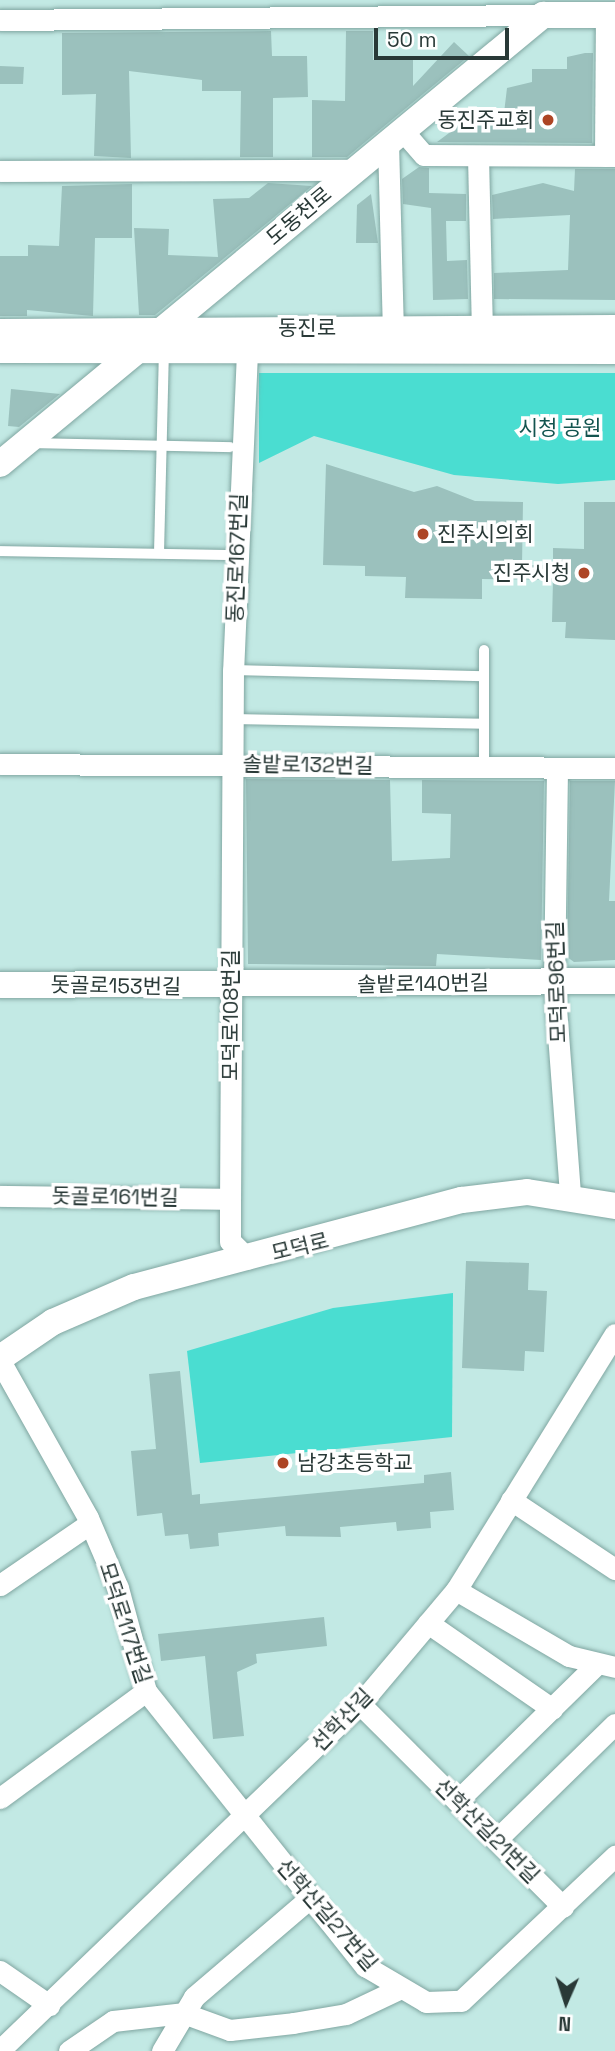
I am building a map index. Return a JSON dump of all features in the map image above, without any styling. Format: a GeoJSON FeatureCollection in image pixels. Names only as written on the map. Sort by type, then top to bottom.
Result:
{"type":"FeatureCollection","features":[{"type":"Feature","properties":{"kind":"street"},"geometry":{"type":"LineString","coordinates":[[0,20],[249,8],[492,8],[542,15],[610,15],[610,156],[425,155],[395,136]]}},
{"type":"Feature","properties":{"kind":"street","name":"도동천로"},"geometry":{"type":"LineString","coordinates":[[163,341],[355,170],[542,15]]}},
{"type":"Feature","properties":{"kind":"street"},"geometry":{"type":"LineString","coordinates":[[393,327],[395,136]]}},
{"type":"Feature","properties":{"kind":"street"},"geometry":{"type":"LineString","coordinates":[[478,156],[482,328]]}},
{"type":"Feature","properties":{"kind":"street"},"geometry":{"type":"LineString","coordinates":[[0,171],[355,170]]}},
{"type":"Feature","properties":{"kind":"street","name":"동진로"},"geometry":{"type":"LineString","coordinates":[[0,350],[137,352],[163,341],[393,327],[615,328]]}},
{"type":"Feature","properties":{"kind":"street","name":"동진로"},"geometry":{"type":"LineString","coordinates":[[0,332],[163,341],[247,352],[615,351]]}},
{"type":"Feature","properties":{"kind":"street"},"geometry":{"type":"LineString","coordinates":[[0,464],[137,352]]}},
{"type":"Feature","properties":{"kind":"street","name":"동진로167번길"},"geometry":{"type":"LineString","coordinates":[[232,764],[236,555],[247,352]]}},
{"type":"Feature","properties":{"kind":"street","name":"솔밭로132번길"},"geometry":{"type":"LineString","coordinates":[[0,764],[615,768]]}},
{"type":"Feature","properties":{"kind":"street","name":"모덕로108번길"},"geometry":{"type":"LineString","coordinates":[[232,764],[230,1241],[248,1259]]}},
{"type":"Feature","properties":{"kind":"street","name":"모덕로96번길"},"geometry":{"type":"LineString","coordinates":[[557,769],[554,981],[570,1195]]}},
{"type":"Feature","properties":{"kind":"street","name":"솔밭로140번길"},"geometry":{"type":"LineString","coordinates":[[231,987],[615,981]]}},
{"type":"Feature","properties":{"kind":"street","name":"돗골로153번길"},"geometry":{"type":"LineString","coordinates":[[0,985],[231,987]]}},
{"type":"Feature","properties":{"kind":"street","name":"모덕로"},"geometry":{"type":"LineString","coordinates":[[0,1360],[53,1322],[107,1297],[462,1200],[527,1192],[570,1195],[615,1206]]}},
{"type":"Feature","properties":{"kind":"street","name":"돗골로161번길"},"geometry":{"type":"LineString","coordinates":[[0,1196],[230,1199]]}},
{"type":"Feature","properties":{"kind":"street","name":"선학산길"},"geometry":{"type":"LineString","coordinates":[[0,2050],[360,1704],[456,1590],[615,1334]]}},
{"type":"Feature","properties":{"kind":"street","name":"모덕로117번길"},"geometry":{"type":"LineString","coordinates":[[0,1360],[89,1524],[118,1588],[146,1691],[244,1818]]}},
{"type":"Feature","properties":{"kind":"street"},"geometry":{"type":"LineString","coordinates":[[511,1500],[615,1569]]}},
{"type":"Feature","properties":{"kind":"street"},"geometry":{"type":"LineString","coordinates":[[0,1585],[89,1524]]}},
{"type":"Feature","properties":{"kind":"street"},"geometry":{"type":"LineString","coordinates":[[456,1590],[606,1666],[552,1709],[457,1801]]}},
{"type":"Feature","properties":{"kind":"street"},"geometry":{"type":"LineString","coordinates":[[428,1623],[552,1709]]}},
{"type":"Feature","properties":{"kind":"street"},"geometry":{"type":"LineString","coordinates":[[0,1798],[146,1691]]}},
{"type":"Feature","properties":{"kind":"street","name":"선학산길21번길"},"geometry":{"type":"LineString","coordinates":[[360,1704],[563,1907]]}},
{"type":"Feature","properties":{"kind":"street"},"geometry":{"type":"LineString","coordinates":[[496,1840],[615,1724]]}},
{"type":"Feature","properties":{"kind":"street","name":"선학산길27번길"},"geometry":{"type":"LineString","coordinates":[[244,1818],[365,1966],[399,1989],[426,2001],[461,2001],[563,1907]]}},
{"type":"Feature","properties":{"kind":"street"},"geometry":{"type":"LineString","coordinates":[[563,1907],[615,1856]]}},
{"type":"Feature","properties":{"kind":"street"},"geometry":{"type":"LineString","coordinates":[[162,2051],[183,2013],[310,1898]]}},
{"type":"Feature","properties":{"kind":"street"},"geometry":{"type":"LineString","coordinates":[[0,1971],[49,2005]]}},
{"type":"Feature","properties":{"kind":"street"},"geometry":{"type":"LineString","coordinates":[[69,2051],[113,2021],[183,2013],[230,2030],[280,2025],[346,2014],[399,1989]]}},
{"type":"Feature","properties":{"kind":"lane"},"geometry":{"type":"LineString","coordinates":[[159,553],[163,341]]}},
{"type":"Feature","properties":{"kind":"lane"},"geometry":{"type":"LineString","coordinates":[[25,443],[230,447]]}},
{"type":"Feature","properties":{"kind":"lane"},"geometry":{"type":"LineString","coordinates":[[0,551],[236,555]]}},
{"type":"Feature","properties":{"kind":"lane"},"geometry":{"type":"LineString","coordinates":[[484,650],[484,768]]}},
{"type":"Feature","properties":{"kind":"lane"},"geometry":{"type":"LineString","coordinates":[[233,670],[484,676]]}},
{"type":"Feature","properties":{"kind":"lane"},"geometry":{"type":"LineString","coordinates":[[232,719],[484,724]]}},
{"type":"Feature","properties":{"kind":"green space","name":"시청 공원"},"geometry":{"type":"Polygon","coordinates":[[[259,373],[615,373],[615,480],[558,484],[454,475],[314,436],[259,463],[259,373]]]}},
{"type":"Feature","properties":{"kind":"green space"},"geometry":{"type":"Polygon","coordinates":[[[453,1293],[452,1437],[200,1463],[187,1351],[333,1308],[453,1293]]]}},
{"type":"Feature","properties":{"kind":"building"},"geometry":{"type":"Polygon","coordinates":[[[271,31],[272,56],[307,56],[308,97],[273,98],[273,157],[240,157],[241,91],[202,91],[202,80],[129,71],[131,158],[94,156],[96,94],[62,95],[62,33],[271,31]]]}},
{"type":"Feature","properties":{"kind":"building"},"geometry":{"type":"Polygon","coordinates":[[[346,31],[373,31],[373,60],[413,60],[413,86],[454,42],[469,56],[347,157],[312,157],[312,100],[345,101],[346,31]]]}},
{"type":"Feature","properties":{"kind":"building"},"geometry":{"type":"Polygon","coordinates":[[[593,53],[592,143],[437,142],[477,112],[504,113],[507,88],[532,82],[532,69],[567,69],[567,57],[593,53]]]}},
{"type":"Feature","properties":{"kind":"building"},"geometry":{"type":"Polygon","coordinates":[[[0,66],[24,67],[23,84],[0,84],[0,66]]]}},
{"type":"Feature","properties":{"kind":"building"},"geometry":{"type":"Polygon","coordinates":[[[419,167],[429,168],[429,193],[466,194],[466,221],[446,221],[447,261],[467,260],[468,299],[433,300],[431,208],[403,204],[402,179],[419,167]]]}},
{"type":"Feature","properties":{"kind":"building"},"geometry":{"type":"Polygon","coordinates":[[[575,169],[615,169],[615,300],[494,299],[494,273],[568,270],[570,215],[493,219],[492,195],[543,183],[574,191],[575,169]]]}},
{"type":"Feature","properties":{"kind":"building"},"geometry":{"type":"Polygon","coordinates":[[[268,183],[312,186],[155,315],[139,315],[134,228],[169,229],[168,255],[218,257],[213,199],[249,198],[268,183]]]}},
{"type":"Feature","properties":{"kind":"building"},"geometry":{"type":"Polygon","coordinates":[[[132,184],[132,238],[95,238],[93,316],[27,310],[27,316],[0,316],[0,256],[28,256],[28,245],[59,246],[62,186],[132,184]]]}},
{"type":"Feature","properties":{"kind":"building"},"geometry":{"type":"Polygon","coordinates":[[[371,194],[378,243],[356,243],[357,205],[371,194]]]}},
{"type":"Feature","properties":{"kind":"building"},"geometry":{"type":"Polygon","coordinates":[[[11,389],[60,394],[19,427],[8,426],[11,389]]]}},
{"type":"Feature","properties":{"kind":"building","name":"진주시의회"},"geometry":{"type":"Polygon","coordinates":[[[326,464],[414,492],[437,486],[475,501],[523,502],[522,565],[553,565],[553,548],[584,549],[584,502],[615,502],[615,640],[565,638],[566,622],[552,622],[553,580],[482,579],[482,599],[405,598],[406,577],[365,576],[365,566],[323,565],[326,464]]]}},
{"type":"Feature","properties":{"kind":"building"},"geometry":{"type":"Polygon","coordinates":[[[246,779],[390,780],[392,861],[450,858],[451,814],[422,813],[422,780],[544,781],[541,960],[437,954],[436,966],[248,964],[246,779]]]}},
{"type":"Feature","properties":{"kind":"building"},"geometry":{"type":"Polygon","coordinates":[[[570,781],[615,781],[609,901],[615,901],[615,960],[574,962],[567,957],[570,781]]]}},
{"type":"Feature","properties":{"kind":"building"},"geometry":{"type":"Polygon","coordinates":[[[466,1261],[529,1263],[528,1290],[547,1291],[544,1352],[525,1351],[524,1371],[462,1368],[466,1261]]]}},
{"type":"Feature","properties":{"kind":"building"},"geometry":{"type":"Polygon","coordinates":[[[180,1371],[192,1495],[200,1494],[200,1504],[424,1483],[424,1475],[451,1472],[454,1510],[430,1512],[431,1528],[397,1531],[396,1522],[340,1527],[341,1537],[286,1536],[285,1526],[218,1533],[219,1546],[190,1549],[188,1534],[165,1536],[162,1513],[137,1516],[131,1451],[156,1449],[149,1374],[180,1371]]]}},
{"type":"Feature","properties":{"kind":"building"},"geometry":{"type":"Polygon","coordinates":[[[324,1617],[327,1646],[256,1654],[257,1663],[237,1672],[244,1736],[213,1739],[205,1656],[161,1661],[158,1634],[324,1617]]]}},
{"type":"Feature","properties":{"kind":"place","name":"동진주교회"},"geometry":{"type":"Point","coordinates":[548,120]}},
{"type":"Feature","properties":{"kind":"place","name":"진주시의회"},"geometry":{"type":"Point","coordinates":[423,534]}},
{"type":"Feature","properties":{"kind":"place","name":"진주시청"},"geometry":{"type":"Point","coordinates":[584,573]}},
{"type":"Feature","properties":{"kind":"place","name":"남강초등학교"},"geometry":{"type":"Point","coordinates":[283,1463]}}]}
